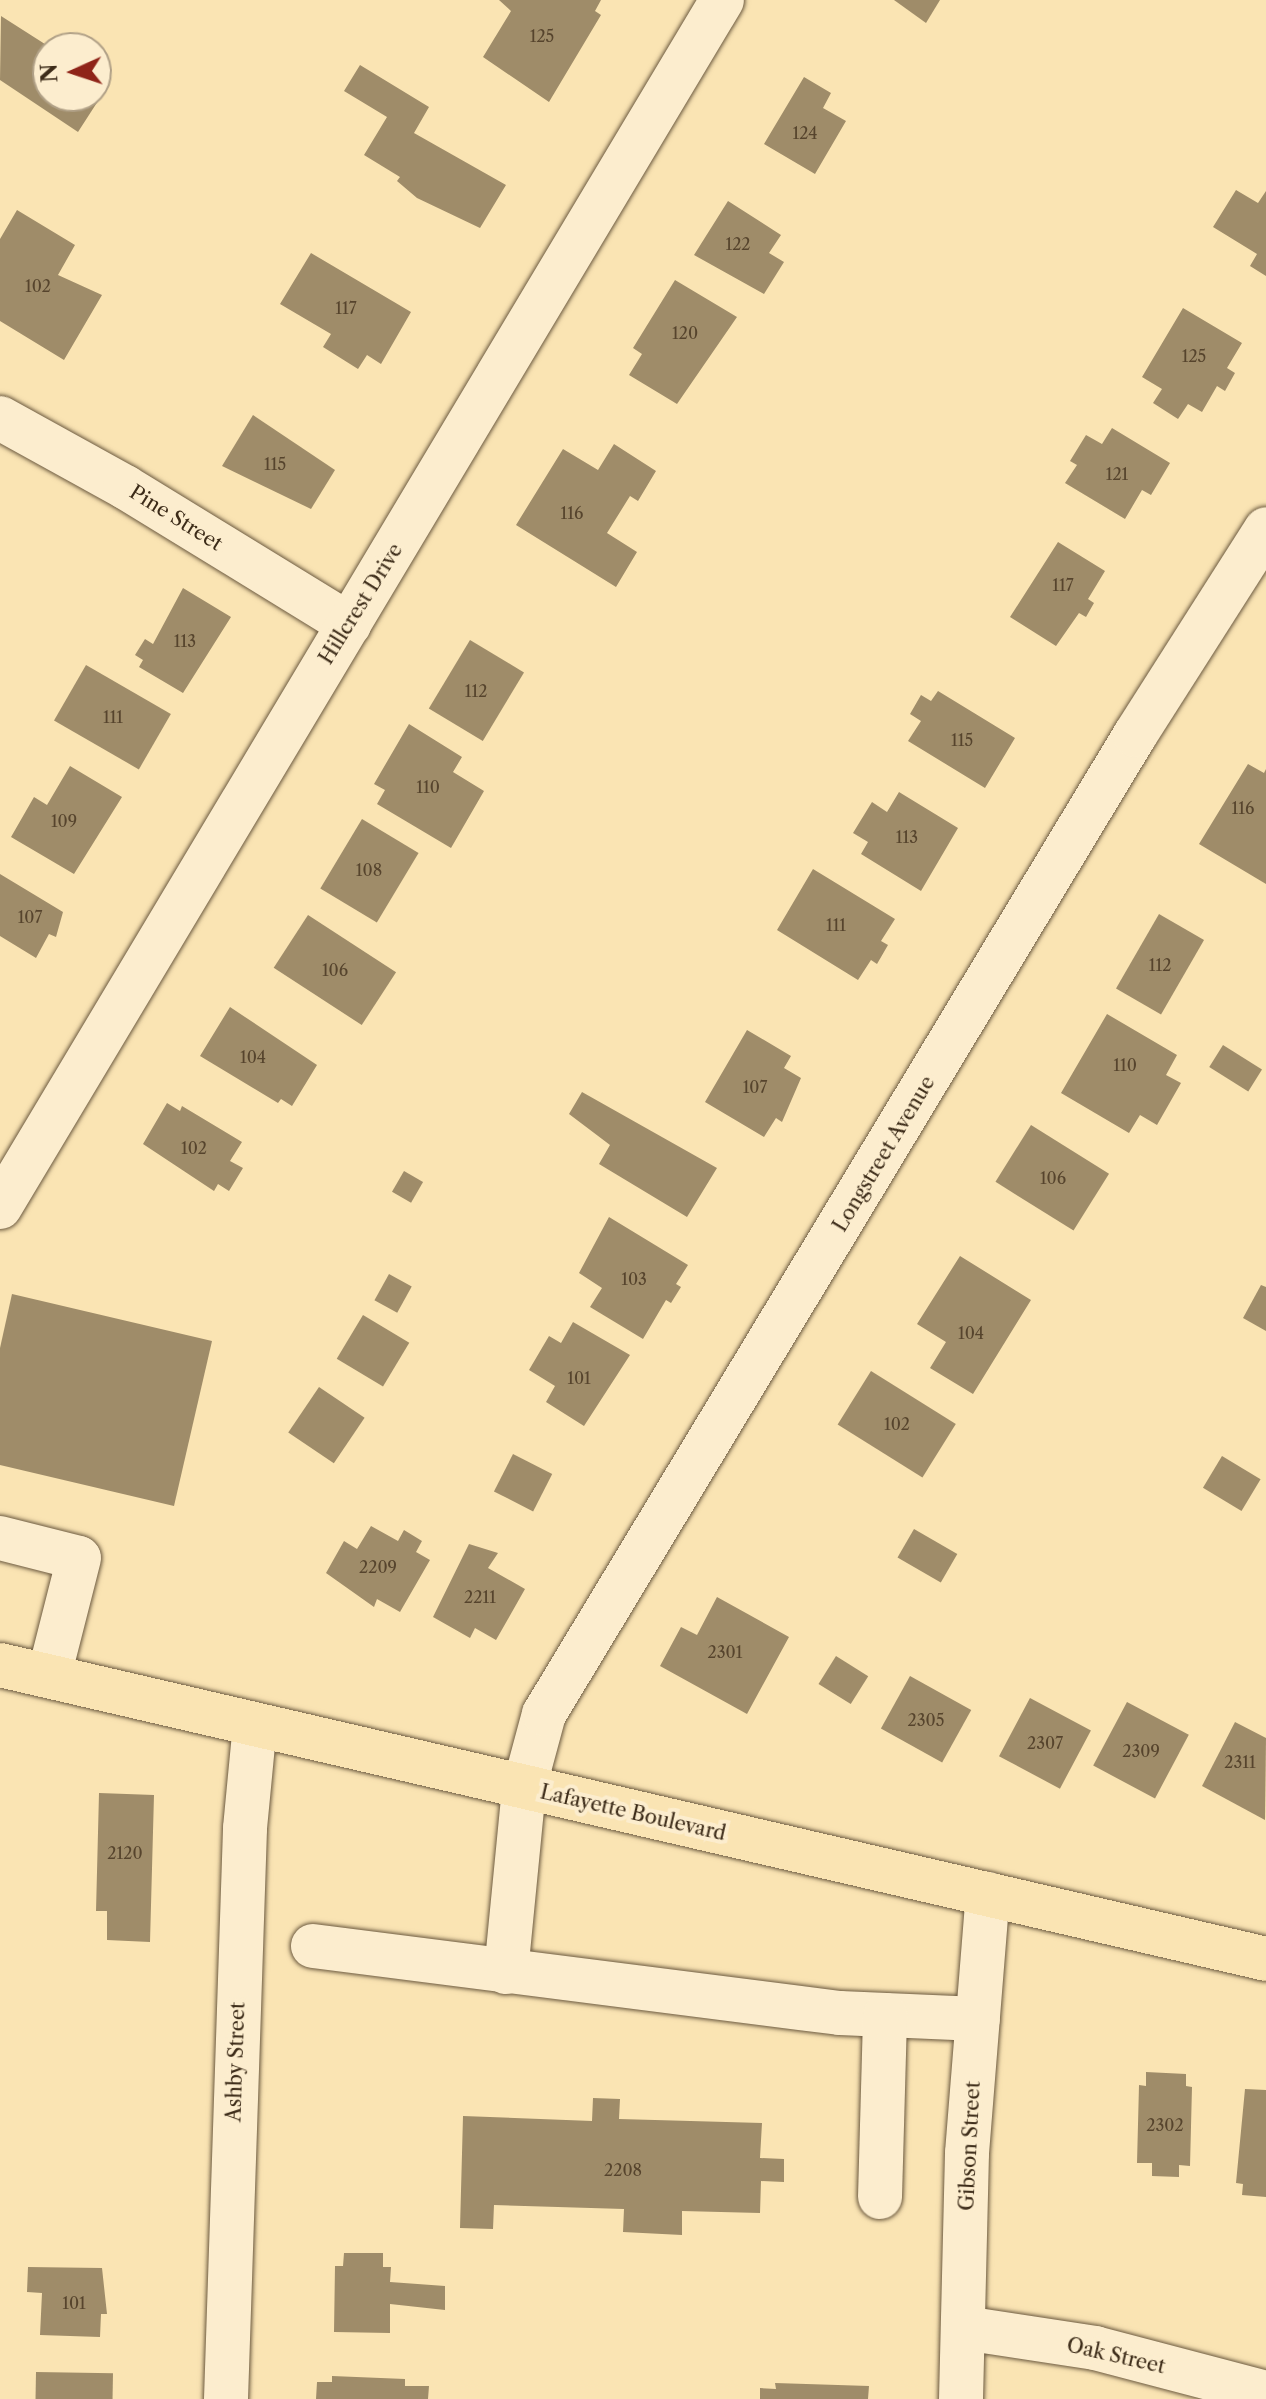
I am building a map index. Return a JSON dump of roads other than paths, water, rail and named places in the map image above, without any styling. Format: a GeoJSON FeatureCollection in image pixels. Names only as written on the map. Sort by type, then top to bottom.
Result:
{"type":"FeatureCollection","features":[{"type":"Feature","properties":{"kind":"main road","name":"Lafayette Boulevard"},"geometry":{"type":"LineString","coordinates":[[0,1665],[1266,1959]]}},
{"type":"Feature","properties":{"kind":"street","name":"Hillcrest Drive"},"geometry":{"type":"LineString","coordinates":[[0,1207],[722,0]]}},
{"type":"Feature","properties":{"kind":"street","name":"Pine Street"},"geometry":{"type":"LineString","coordinates":[[0,418],[125,487],[349,624]]}},
{"type":"Feature","properties":{"kind":"street","name":"Longstreet Avenue"},"geometry":{"type":"LineString","coordinates":[[506,1972],[524,1788],[544,1714],[1135,735],[1266,529]]}},
{"type":"Feature","properties":{"kind":"street"},"geometry":{"type":"LineString","coordinates":[[0,1538],[79,1558],[49,1676]]}},
{"type":"Feature","properties":{"kind":"street","name":"Ashby Street"},"geometry":{"type":"LineString","coordinates":[[226,2399],[245,1828],[255,1725]]}},
{"type":"Feature","properties":{"kind":"street","name":"Gibson Street"},"geometry":{"type":"LineString","coordinates":[[961,2399],[967,2153],[988,1894]]}},
{"type":"Feature","properties":{"kind":"street"},"geometry":{"type":"LineString","coordinates":[[313,1946],[506,1972],[885,2015],[978,2019]]}},
{"type":"Feature","properties":{"kind":"street"},"geometry":{"type":"LineString","coordinates":[[880,2197],[885,2015]]}},
{"type":"Feature","properties":{"kind":"street","name":"Oak Street"},"geometry":{"type":"LineString","coordinates":[[964,2328],[1095,2348],[1266,2393]]}}]}
